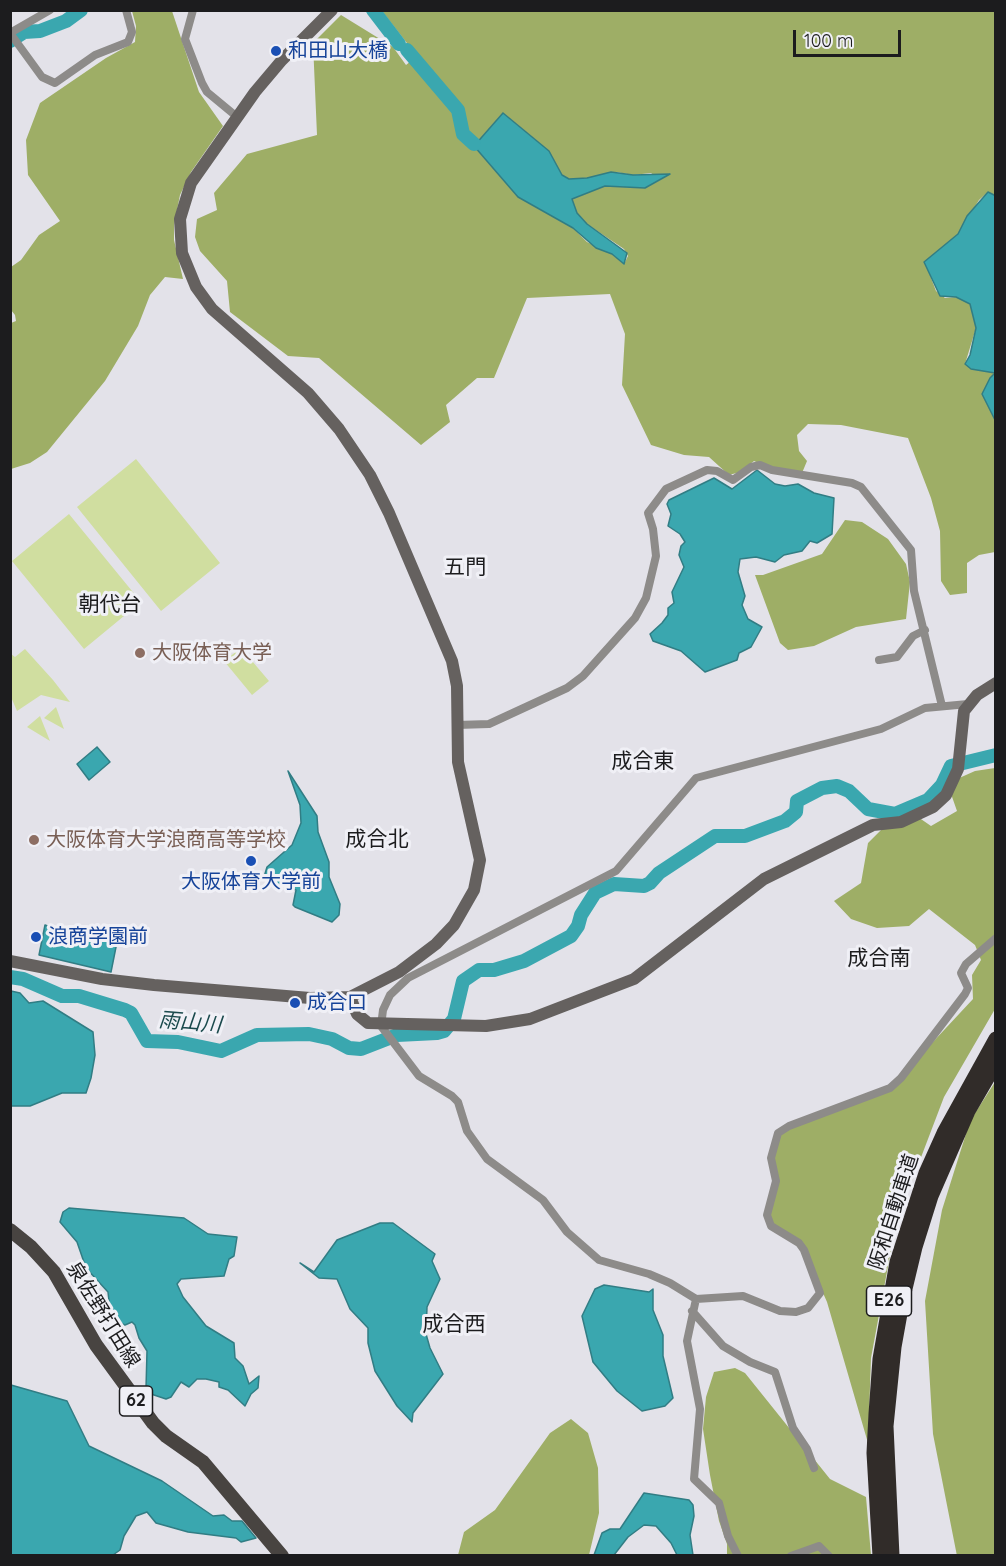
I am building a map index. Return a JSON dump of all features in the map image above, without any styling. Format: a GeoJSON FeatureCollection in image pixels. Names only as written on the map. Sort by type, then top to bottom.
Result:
{"type":"FeatureCollection","features":[{"type":"Feature","properties":{"kind":"highway","name":"阪和自動車道"},"geometry":{"type":"LineString","coordinates":[[892,1556],[886,1426],[894,1347],[903,1297],[931,1196],[989,1065],[996,1039]]}},
{"type":"Feature","properties":{"kind":"highway","name":"阪和自動車道"},"geometry":{"type":"LineString","coordinates":[[880,1556],[874,1453],[880,1359],[897,1262],[926,1173],[989,1065]]}},
{"type":"Feature","properties":{"kind":"main road","name":"泉佐野打田線"},"geometry":{"type":"LineString","coordinates":[[10,1230],[31,1247],[54,1272],[96,1345],[153,1423],[166,1436],[203,1462],[282,1556]]}},
{"type":"Feature","properties":{"kind":"street"},"geometry":{"type":"LineString","coordinates":[[50,10],[12,36],[42,77],[55,83],[95,55],[128,42],[132,32],[126,10]]}},
{"type":"Feature","properties":{"kind":"street"},"geometry":{"type":"LineString","coordinates":[[193,10],[185,39],[202,83],[207,92],[236,116]]}},
{"type":"Feature","properties":{"kind":"street"},"geometry":{"type":"LineString","coordinates":[[10,961],[93,978],[144,984],[310,998],[350,997],[399,972],[424,954],[454,925],[474,890],[480,860],[458,762],[457,686],[447,645],[370,475],[324,410],[212,309],[187,271],[180,236],[184,203],[191,183],[236,116],[282,60],[332,10]]}},
{"type":"Feature","properties":{"kind":"street"},"geometry":{"type":"LineString","coordinates":[[457,725],[489,724],[567,688],[590,669],[635,618],[649,590],[656,556],[654,529],[648,513],[666,489],[707,470],[717,471],[733,480],[751,467],[760,465],[771,470],[852,483],[861,487],[911,550],[914,591],[942,706]]}},
{"type":"Feature","properties":{"kind":"street"},"geometry":{"type":"LineString","coordinates":[[879,660],[897,657],[913,636],[925,630]]}},
{"type":"Feature","properties":{"kind":"street"},"geometry":{"type":"LineString","coordinates":[[350,997],[362,1020],[381,1026],[510,1024],[530,1019],[634,979],[764,879],[873,825],[901,822],[933,807],[946,795],[958,769],[962,721],[968,704],[977,694],[996,683]]}},
{"type":"Feature","properties":{"kind":"street"},"geometry":{"type":"LineString","coordinates":[[968,704],[925,708],[881,729],[696,778],[616,871],[408,978],[390,995],[383,1010],[381,1026],[419,1076],[452,1095],[458,1102],[467,1131],[487,1159],[543,1200],[576,1241],[599,1260],[649,1274],[670,1283],[696,1299],[743,1296],[780,1311],[796,1312],[808,1308],[820,1293],[804,1250],[799,1243],[771,1226],[767,1215],[776,1181],[771,1158],[778,1133],[789,1126],[881,1092],[901,1078],[965,994],[968,988],[961,973],[966,964],[996,938]]}},
{"type":"Feature","properties":{"kind":"street"},"geometry":{"type":"LineString","coordinates":[[696,1299],[687,1341],[701,1426],[694,1479],[719,1503],[728,1536],[738,1556]]}},
{"type":"Feature","properties":{"kind":"street"},"geometry":{"type":"LineString","coordinates":[[692,1311],[723,1346],[750,1362],[776,1372],[793,1428],[807,1449],[814,1468]]}},
{"type":"Feature","properties":{"kind":"street"},"geometry":{"type":"LineString","coordinates":[[791,1556],[819,1546],[829,1556]]}},
{"type":"Feature","properties":{"kind":"green space"},"geometry":{"type":"Polygon","coordinates":[[[132,11],[172,11],[199,92],[223,126],[191,172],[180,195],[174,225],[174,240],[183,279],[165,277],[150,295],[138,326],[105,381],[47,452],[30,463],[11,469],[11,323],[16,321],[11,310],[11,267],[21,260],[39,235],[60,221],[28,175],[26,140],[40,103],[106,58],[135,42],[136,26],[132,11]]]}},
{"type":"Feature","properties":{"kind":"green space"},"geometry":{"type":"Polygon","coordinates":[[[382,11],[995,11],[995,196],[988,192],[979,200],[958,234],[925,262],[936,291],[945,298],[956,297],[970,304],[976,328],[965,364],[995,373],[982,394],[995,420],[995,552],[979,555],[967,563],[967,593],[950,595],[941,581],[940,531],[931,498],[908,438],[841,425],[808,424],[797,435],[799,451],[807,461],[802,473],[772,469],[754,461],[740,472],[729,475],[709,457],[684,455],[651,445],[622,385],[625,334],[610,294],[527,298],[494,378],[477,378],[446,405],[450,422],[421,445],[319,358],[288,356],[230,312],[227,281],[200,251],[195,237],[197,219],[217,210],[214,193],[247,154],[317,135],[313,43],[341,15],[393,47],[406,65],[417,56],[382,11]],[[503,113],[474,146],[518,197],[573,228],[587,242],[612,254],[624,264],[628,256],[624,249],[587,224],[577,213],[572,199],[605,186],[645,188],[660,180],[651,173],[633,175],[616,172],[577,180],[569,179],[562,175],[549,151],[503,113]]]}},
{"type":"Feature","properties":{"kind":"green space"},"geometry":{"type":"Polygon","coordinates":[[[136,459],[220,563],[161,611],[77,507],[136,459]]]}},
{"type":"Feature","properties":{"kind":"green space"},"geometry":{"type":"Polygon","coordinates":[[[69,514],[141,602],[84,649],[12,561],[69,514]]]}},
{"type":"Feature","properties":{"kind":"green space"},"geometry":{"type":"Polygon","coordinates":[[[845,520],[862,522],[888,539],[906,564],[910,582],[906,619],[856,627],[814,646],[788,650],[780,643],[755,575],[763,575],[822,554],[845,520]]]}},
{"type":"Feature","properties":{"kind":"green space"},"geometry":{"type":"Polygon","coordinates":[[[241,648],[269,681],[252,695],[224,661],[241,648]]]}},
{"type":"Feature","properties":{"kind":"green space"},"geometry":{"type":"Polygon","coordinates":[[[25,649],[70,702],[41,695],[17,711],[11,697],[11,654],[15,657],[25,649]]]}},
{"type":"Feature","properties":{"kind":"green space"},"geometry":{"type":"Polygon","coordinates":[[[56,707],[64,729],[44,718],[56,707]]]}},
{"type":"Feature","properties":{"kind":"green space"},"geometry":{"type":"Polygon","coordinates":[[[40,716],[50,741],[27,727],[40,716]]]}},
{"type":"Feature","properties":{"kind":"green space"},"geometry":{"type":"Polygon","coordinates":[[[995,768],[995,1009],[944,1097],[896,1223],[871,1358],[868,1443],[827,1302],[804,1250],[771,1226],[767,1215],[776,1181],[771,1158],[778,1133],[890,1088],[973,999],[972,975],[981,960],[975,945],[929,909],[909,926],[877,928],[851,919],[834,901],[861,883],[868,843],[882,829],[918,817],[931,826],[957,811],[950,791],[957,779],[975,771],[995,768]]]}},
{"type":"Feature","properties":{"kind":"green space"},"geometry":{"type":"Polygon","coordinates":[[[995,1082],[995,1555],[957,1556],[933,1434],[925,1301],[942,1210],[970,1121],[995,1082]]]}},
{"type":"Feature","properties":{"kind":"green space"},"geometry":{"type":"Polygon","coordinates":[[[735,1368],[745,1373],[830,1479],[866,1497],[871,1555],[727,1555],[727,1544],[719,1521],[703,1429],[706,1397],[714,1372],[735,1368]]]}},
{"type":"Feature","properties":{"kind":"green space"},"geometry":{"type":"Polygon","coordinates":[[[571,1419],[588,1433],[598,1468],[599,1513],[589,1555],[458,1555],[464,1532],[495,1510],[550,1433],[571,1419]]]}},
{"type":"Feature","properties":{"kind":"water"},"geometry":{"type":"Polygon","coordinates":[[[503,113],[549,151],[562,175],[569,179],[587,178],[611,172],[633,175],[670,174],[645,188],[605,186],[572,199],[577,213],[587,224],[627,253],[624,264],[612,254],[596,248],[573,228],[518,197],[474,146],[503,113]]]}},
{"type":"Feature","properties":{"kind":"water"},"geometry":{"type":"Polygon","coordinates":[[[988,192],[996,196],[995,420],[982,394],[995,373],[971,369],[965,364],[970,355],[976,328],[970,304],[956,297],[940,296],[924,262],[958,234],[967,216],[988,192]]]}},
{"type":"Feature","properties":{"kind":"water"},"geometry":{"type":"Polygon","coordinates":[[[757,470],[775,484],[785,486],[798,484],[814,493],[834,498],[832,534],[817,543],[810,541],[802,551],[784,555],[775,562],[756,557],[740,559],[738,572],[745,596],[742,605],[748,619],[762,627],[751,647],[739,653],[737,660],[705,672],[681,651],[653,641],[650,634],[668,615],[668,608],[674,603],[672,592],[684,567],[679,555],[681,546],[685,542],[680,534],[668,526],[671,514],[667,504],[669,500],[714,478],[732,489],[757,470]]]}},
{"type":"Feature","properties":{"kind":"water"},"geometry":{"type":"Polygon","coordinates":[[[97,747],[110,762],[89,780],[77,764],[97,747]]]}},
{"type":"Feature","properties":{"kind":"water"},"geometry":{"type":"Polygon","coordinates":[[[288,771],[317,816],[318,832],[329,862],[329,877],[340,904],[339,915],[332,922],[295,907],[293,905],[296,890],[269,881],[264,877],[267,867],[292,845],[301,823],[300,805],[288,771]]]}},
{"type":"Feature","properties":{"kind":"water"},"geometry":{"type":"Polygon","coordinates":[[[45,925],[82,939],[84,934],[117,942],[111,972],[39,955],[45,925]]]}},
{"type":"Feature","properties":{"kind":"water"},"geometry":{"type":"Polygon","coordinates":[[[11,991],[20,993],[29,1003],[43,1001],[93,1032],[95,1055],[86,1093],[62,1093],[30,1106],[11,1106],[11,991]]]}},
{"type":"Feature","properties":{"kind":"water"},"geometry":{"type":"Polygon","coordinates":[[[69,1208],[184,1218],[208,1234],[237,1237],[234,1256],[229,1259],[224,1276],[181,1279],[177,1284],[183,1297],[206,1326],[234,1343],[235,1358],[243,1366],[249,1384],[259,1376],[258,1388],[251,1394],[245,1406],[228,1390],[219,1387],[219,1382],[206,1379],[197,1379],[189,1387],[181,1382],[171,1397],[166,1399],[151,1394],[146,1388],[147,1351],[139,1338],[135,1325],[132,1322],[125,1325],[111,1319],[108,1292],[86,1268],[77,1242],[60,1222],[63,1212],[69,1208]]]}},
{"type":"Feature","properties":{"kind":"water"},"geometry":{"type":"Polygon","coordinates":[[[380,1223],[393,1223],[435,1254],[432,1261],[440,1279],[427,1307],[426,1334],[443,1374],[413,1413],[412,1422],[397,1406],[375,1371],[368,1343],[368,1328],[350,1309],[337,1279],[319,1278],[300,1263],[314,1272],[337,1240],[380,1223]]]}},
{"type":"Feature","properties":{"kind":"water"},"geometry":{"type":"Polygon","coordinates":[[[604,1285],[649,1292],[653,1289],[653,1310],[663,1335],[663,1356],[673,1398],[665,1406],[642,1411],[617,1391],[593,1362],[582,1316],[595,1289],[604,1285]]]}},
{"type":"Feature","properties":{"kind":"water"},"geometry":{"type":"Polygon","coordinates":[[[11,1385],[67,1401],[89,1446],[162,1481],[213,1516],[224,1515],[232,1521],[242,1521],[256,1538],[241,1542],[236,1538],[188,1532],[156,1523],[147,1512],[136,1516],[124,1536],[120,1550],[113,1555],[11,1555],[11,1385]]]}},
{"type":"Feature","properties":{"kind":"water"},"geometry":{"type":"Polygon","coordinates":[[[644,1493],[689,1500],[693,1505],[694,1516],[690,1535],[693,1555],[677,1555],[671,1543],[656,1526],[644,1525],[628,1537],[614,1555],[594,1555],[602,1533],[610,1529],[620,1529],[644,1493]]]}},
{"type":"Feature","properties":{"kind":"waterway"},"geometry":{"type":"LineString","coordinates":[[10,41],[24,32],[40,31],[66,21],[81,10]]}},
{"type":"Feature","properties":{"kind":"waterway"},"geometry":{"type":"LineString","coordinates":[[373,10],[399,44]]}},
{"type":"Feature","properties":{"kind":"waterway"},"geometry":{"type":"LineString","coordinates":[[407,50],[458,110],[463,134],[474,144]]}},
{"type":"Feature","properties":{"kind":"waterway","name":"雨山川"},"geometry":{"type":"LineString","coordinates":[[10,977],[23,979],[62,996],[79,996],[125,1010],[131,1013],[147,1041],[178,1042],[221,1051],[257,1035],[309,1034],[332,1039],[349,1048],[361,1049],[397,1035],[437,1033],[444,1031],[454,1019],[463,981],[479,970],[494,970],[524,961],[571,936],[595,893],[614,884],[644,886],[659,873],[715,836],[745,836],[785,821],[796,812],[797,801],[822,788],[837,786],[849,791],[868,809],[895,814],[928,800],[942,785],[951,766],[996,755]]}},
{"type":"Feature","properties":{"kind":"place","name":"和田山大橋"},"geometry":{"type":"Point","coordinates":[276,51]}},
{"type":"Feature","properties":{"kind":"place","name":"大阪体育大学"},"geometry":{"type":"Point","coordinates":[140,653]}},
{"type":"Feature","properties":{"kind":"place","name":"大阪体育大学浪商高等学校"},"geometry":{"type":"Point","coordinates":[34,840]}},
{"type":"Feature","properties":{"kind":"place","name":"大阪体育大学前"},"geometry":{"type":"Point","coordinates":[251,861]}},
{"type":"Feature","properties":{"kind":"place","name":"浪商学園前"},"geometry":{"type":"Point","coordinates":[36,937]}},
{"type":"Feature","properties":{"kind":"place","name":"成合口"},"geometry":{"type":"Point","coordinates":[295,1003]}},
{"type":"Feature","properties":{"kind":"district","name":"五門"},"geometry":{"type":"Point","coordinates":[465,568]}},
{"type":"Feature","properties":{"kind":"district","name":"朝代台"},"geometry":{"type":"Point","coordinates":[110,605]}},
{"type":"Feature","properties":{"kind":"district","name":"成合東"},"geometry":{"type":"Point","coordinates":[643,762]}},
{"type":"Feature","properties":{"kind":"district","name":"成合北"},"geometry":{"type":"Point","coordinates":[377,840]}},
{"type":"Feature","properties":{"kind":"district","name":"成合南"},"geometry":{"type":"Point","coordinates":[879,959]}},
{"type":"Feature","properties":{"kind":"district","name":"成合西"},"geometry":{"type":"Point","coordinates":[454,1325]}}]}
